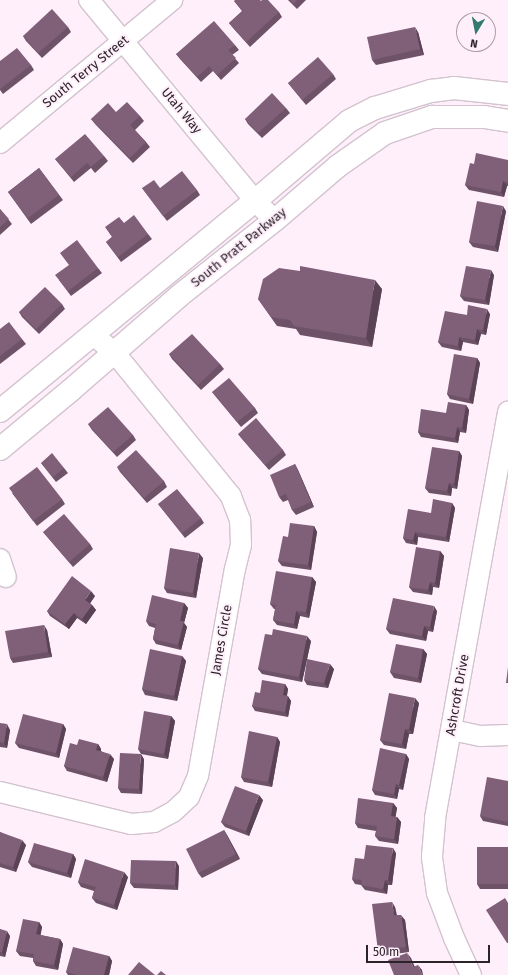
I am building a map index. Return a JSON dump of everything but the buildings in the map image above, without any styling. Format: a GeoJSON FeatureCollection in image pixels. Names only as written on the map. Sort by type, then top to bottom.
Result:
{"type":"FeatureCollection","features":[{"type":"Feature","properties":{"kind":"street","name":"Utah Way"},"geometry":{"type":"LineString","coordinates":[[89,0],[255,200],[275,220]]}},
{"type":"Feature","properties":{"kind":"street","name":"South Terry Street"},"geometry":{"type":"LineString","coordinates":[[0,143],[172,0]]}},
{"type":"Feature","properties":{"kind":"street","name":"South Pratt Parkway"},"geometry":{"type":"LineString","coordinates":[[0,411],[349,121],[375,108],[408,97],[454,88],[508,94]]}},
{"type":"Feature","properties":{"kind":"street","name":"South Pratt Parkway"},"geometry":{"type":"LineString","coordinates":[[0,448],[71,390],[179,296],[275,220],[338,166],[385,134],[432,117],[484,117],[508,121]]}},
{"type":"Feature","properties":{"kind":"street","name":"James Circle"},"geometry":{"type":"LineString","coordinates":[[0,792],[131,824],[154,822],[174,812],[189,797],[198,776],[235,569],[241,545],[240,520],[231,496],[114,352],[92,334]]}},
{"type":"Feature","properties":{"kind":"street","name":"Ashcroft Drive"},"geometry":{"type":"LineString","coordinates":[[471,975],[454,938],[437,893],[432,856],[435,818],[508,411]]}},
{"type":"Feature","properties":{"kind":"street"},"geometry":{"type":"LineString","coordinates":[[452,730],[480,736],[508,735]]}}]}
